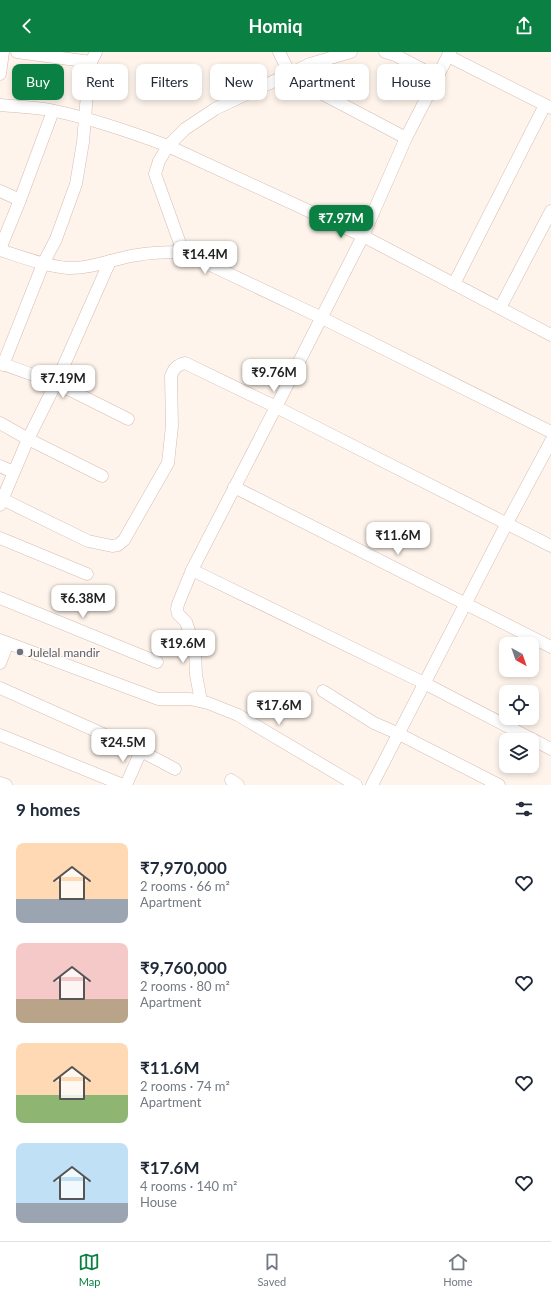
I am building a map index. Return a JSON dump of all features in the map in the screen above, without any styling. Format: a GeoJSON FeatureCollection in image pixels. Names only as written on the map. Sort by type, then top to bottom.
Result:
{"type":"FeatureCollection","features":[{"type":"Feature","properties":{"kind":"street"},"geometry":{"type":"LineString","coordinates":[[0,74],[3,52]]}},
{"type":"Feature","properties":{"kind":"street"},"geometry":{"type":"LineString","coordinates":[[17,52],[93,57],[83,142],[76,184],[56,239],[43,264],[2,364],[56,382],[128,419]]}},
{"type":"Feature","properties":{"kind":"street"},"geometry":{"type":"LineString","coordinates":[[279,52],[285,64]]}},
{"type":"Feature","properties":{"kind":"street"},"geometry":{"type":"LineString","coordinates":[[310,64],[351,52]]}},
{"type":"Feature","properties":{"kind":"street"},"geometry":{"type":"LineString","coordinates":[[385,52],[395,55],[412,64]]}},
{"type":"Feature","properties":{"kind":"street"},"geometry":{"type":"LineString","coordinates":[[444,64],[449,54],[548,107],[454,284]]}},
{"type":"Feature","properties":{"kind":"street"},"geometry":{"type":"LineString","coordinates":[[183,252],[155,174],[159,161],[168,146],[185,129],[215,109],[275,78]]}},
{"type":"Feature","properties":{"kind":"street"},"geometry":{"type":"LineString","coordinates":[[334,100],[406,138]]}},
{"type":"Feature","properties":{"kind":"street"},"geometry":{"type":"LineString","coordinates":[[195,700],[195,648],[186,622],[181,618],[177,609],[192,570],[363,236],[406,138],[425,100]]}},
{"type":"Feature","properties":{"kind":"street"},"geometry":{"type":"LineString","coordinates":[[0,105],[53,111],[85,118],[168,146],[363,236],[551,335]]}},
{"type":"Feature","properties":{"kind":"street"},"geometry":{"type":"LineString","coordinates":[[53,111],[0,249],[43,264],[68,268],[82,267],[158,252],[183,252],[322,318],[551,432]]}},
{"type":"Feature","properties":{"kind":"street"},"geometry":{"type":"LineString","coordinates":[[0,191],[20,200]]}},
{"type":"Feature","properties":{"kind":"street"},"geometry":{"type":"LineString","coordinates":[[500,308],[551,211]]}},
{"type":"Feature","properties":{"kind":"street"},"geometry":{"type":"LineString","coordinates":[[110,261],[56,382],[13,472],[1,502],[88,541],[103,545],[118,545],[124,540],[168,463],[172,426],[171,376],[174,368],[178,364],[185,363],[276,407],[551,546]]}},
{"type":"Feature","properties":{"kind":"street"},"geometry":{"type":"LineString","coordinates":[[0,423],[28,439],[102,476]]}},
{"type":"Feature","properties":{"kind":"street"},"geometry":{"type":"LineString","coordinates":[[372,785],[551,441]]}},
{"type":"Feature","properties":{"kind":"street"},"geometry":{"type":"LineString","coordinates":[[0,466],[13,472]]}},
{"type":"Feature","properties":{"kind":"street"},"geometry":{"type":"LineString","coordinates":[[234,487],[467,603],[551,647]]}},
{"type":"Feature","properties":{"kind":"street"},"geometry":{"type":"LineString","coordinates":[[0,538],[87,574]]}},
{"type":"Feature","properties":{"kind":"street"},"geometry":{"type":"LineString","coordinates":[[192,570],[424,683],[551,749]]}},
{"type":"Feature","properties":{"kind":"street"},"geometry":{"type":"LineString","coordinates":[[0,598],[157,662]]}},
{"type":"Feature","properties":{"kind":"street"},"geometry":{"type":"LineString","coordinates":[[0,663],[4,642],[158,699],[195,700],[238,716],[356,785]]}},
{"type":"Feature","properties":{"kind":"street"},"geometry":{"type":"LineString","coordinates":[[0,688],[141,751],[175,769]]}},
{"type":"Feature","properties":{"kind":"street"},"geometry":{"type":"LineString","coordinates":[[323,691],[359,714],[498,785]]}},
{"type":"Feature","properties":{"kind":"street"},"geometry":{"type":"LineString","coordinates":[[0,735],[125,785],[141,751]]}},
{"type":"Feature","properties":{"kind":"street"},"geometry":{"type":"LineString","coordinates":[[0,783],[6,785]]}},
{"type":"Feature","properties":{"kind":"place","name":"Julelal mandir"},"geometry":{"type":"Point","coordinates":[20,652]}}]}
